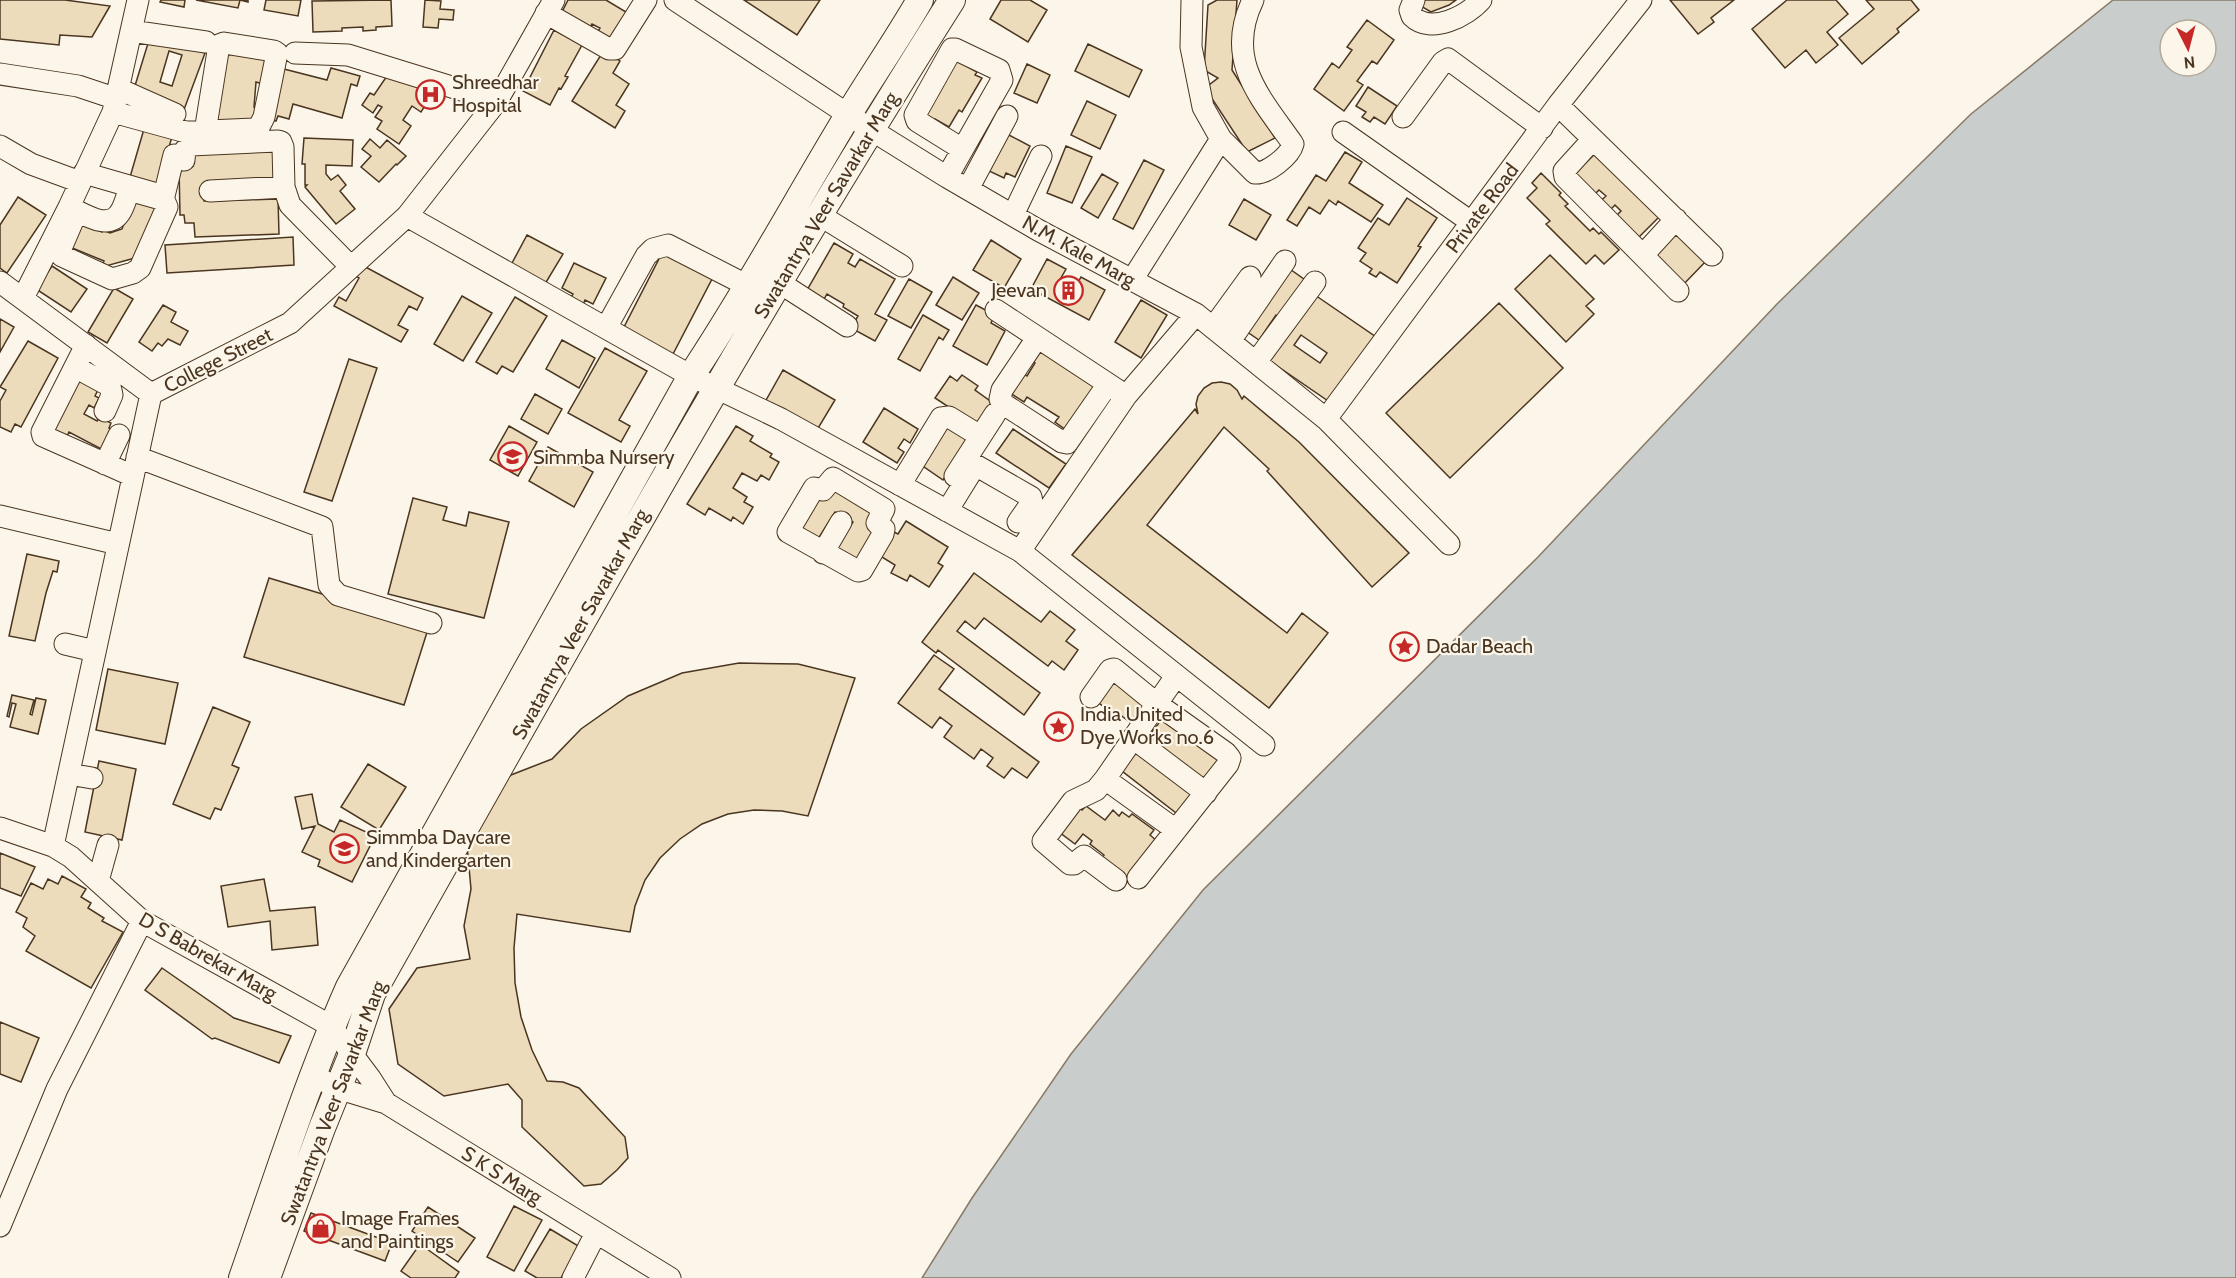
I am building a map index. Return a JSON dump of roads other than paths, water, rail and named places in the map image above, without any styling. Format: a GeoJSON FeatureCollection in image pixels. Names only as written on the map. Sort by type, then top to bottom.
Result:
{"type":"FeatureCollection","features":[{"type":"Feature","properties":{"kind":"main road","name":"Swatantrya Veer Savarkar Marg"},"geometry":{"type":"LineString","coordinates":[[237,1269],[278,1173],[331,1026],[349,987],[691,376],[748,286],[849,114],[893,47],[920,0]]}},
{"type":"Feature","properties":{"kind":"main road","name":"Swatantrya Veer Savarkar Marg"},"geometry":{"type":"LineString","coordinates":[[267,1278],[337,1088],[352,1054],[372,994],[716,387],[821,216],[870,129],[952,0]]}},
{"type":"Feature","properties":{"kind":"street"},"geometry":{"type":"LineString","coordinates":[[69,216],[110,221],[117,217],[128,193],[132,191],[164,200],[167,207],[140,268],[134,273],[121,278],[109,279],[60,255],[59,251],[69,216],[82,178],[119,98],[139,33],[138,0]]}},
{"type":"Feature","properties":{"kind":"street"},"geometry":{"type":"LineString","coordinates":[[550,7],[609,49],[615,49],[646,0]]}},
{"type":"Feature","properties":{"kind":"street","name":"N.M. Kale Marg"},"geometry":{"type":"LineString","coordinates":[[675,0],[947,177],[1196,314],[1213,328],[1234,336],[1261,356],[1449,544]]}},
{"type":"Feature","properties":{"kind":"street"},"geometry":{"type":"LineString","coordinates":[[1192,0],[1191,47],[1203,107],[1221,139],[1255,173],[1268,170],[1292,149],[1293,144],[1255,90],[1246,72],[1242,51],[1244,19],[1253,0]]}},
{"type":"Feature","properties":{"kind":"street"},"geometry":{"type":"LineString","coordinates":[[1414,0],[1410,10],[1412,16],[1416,20],[1435,23],[1454,20],[1472,10],[1481,0]]}},
{"type":"Feature","properties":{"kind":"street","name":"Private Road"},"geometry":{"type":"LineString","coordinates":[[1326,419],[1558,105],[1640,0]]}},
{"type":"Feature","properties":{"kind":"street","name":"College Street"},"geometry":{"type":"LineString","coordinates":[[53,846],[151,394],[290,323],[407,216],[497,101],[550,7]]}},
{"type":"Feature","properties":{"kind":"street"},"geometry":{"type":"LineString","coordinates":[[139,33],[206,42]]}},
{"type":"Feature","properties":{"kind":"street"},"geometry":{"type":"LineString","coordinates":[[119,98],[166,128],[186,132],[205,132],[259,128],[264,117],[277,57],[274,51],[224,43],[219,45],[205,132]]}},
{"type":"Feature","properties":{"kind":"street"},"geometry":{"type":"LineString","coordinates":[[947,177],[1002,80],[999,70],[955,49],[952,50],[915,112],[916,119],[962,149]]}},
{"type":"Feature","properties":{"kind":"street"},"geometry":{"type":"LineString","coordinates":[[295,53],[348,55],[497,101]]}},
{"type":"Feature","properties":{"kind":"street"},"geometry":{"type":"LineString","coordinates":[[1403,117],[1443,62],[1448,59],[1542,128]]}},
{"type":"Feature","properties":{"kind":"street"},"geometry":{"type":"LineString","coordinates":[[908,71],[931,85]]}},
{"type":"Feature","properties":{"kind":"street"},"geometry":{"type":"LineString","coordinates":[[0,74],[78,86],[175,114]]}},
{"type":"Feature","properties":{"kind":"street"},"geometry":{"type":"LineString","coordinates":[[1558,105],[1712,255]]}},
{"type":"Feature","properties":{"kind":"street"},"geometry":{"type":"LineString","coordinates":[[968,189],[1006,116]]}},
{"type":"Feature","properties":{"kind":"street"},"geometry":{"type":"LineString","coordinates":[[1343,132],[1471,222]]}},
{"type":"Feature","properties":{"kind":"street"},"geometry":{"type":"LineString","coordinates":[[1132,280],[1221,139]]}},
{"type":"Feature","properties":{"kind":"street"},"geometry":{"type":"LineString","coordinates":[[1593,139],[1564,171],[1565,177],[1678,291]]}},
{"type":"Feature","properties":{"kind":"street"},"geometry":{"type":"LineString","coordinates":[[0,146],[31,164],[164,196],[179,157],[191,145],[281,142],[284,187],[290,205],[351,267]]}},
{"type":"Feature","properties":{"kind":"street"},"geometry":{"type":"LineString","coordinates":[[1013,215],[1030,176]]}},
{"type":"Feature","properties":{"kind":"street"},"geometry":{"type":"LineString","coordinates":[[210,191],[284,187]]}},
{"type":"Feature","properties":{"kind":"street"},"geometry":{"type":"LineString","coordinates":[[22,298],[69,216]]}},
{"type":"Feature","properties":{"kind":"street"},"geometry":{"type":"LineString","coordinates":[[407,216],[691,376],[781,419],[1020,551],[1264,745]]}},
{"type":"Feature","properties":{"kind":"street"},"geometry":{"type":"LineString","coordinates":[[821,216],[902,266]]}},
{"type":"Feature","properties":{"kind":"street"},"geometry":{"type":"LineString","coordinates":[[1643,255],[1676,219]]}},
{"type":"Feature","properties":{"kind":"street"},"geometry":{"type":"LineString","coordinates":[[606,328],[646,256],[661,245],[668,245],[748,286]]}},
{"type":"Feature","properties":{"kind":"street"},"geometry":{"type":"LineString","coordinates":[[1234,336],[1284,261]]}},
{"type":"Feature","properties":{"kind":"street"},"geometry":{"type":"LineString","coordinates":[[1213,328],[1250,277]]}},
{"type":"Feature","properties":{"kind":"street"},"geometry":{"type":"LineString","coordinates":[[0,282],[151,394]]}},
{"type":"Feature","properties":{"kind":"street"},"geometry":{"type":"LineString","coordinates":[[1261,356],[1314,282]]}},
{"type":"Feature","properties":{"kind":"street"},"geometry":{"type":"LineString","coordinates":[[780,283],[847,326]]}},
{"type":"Feature","properties":{"kind":"street"},"geometry":{"type":"LineString","coordinates":[[996,310],[1126,396]]}},
{"type":"Feature","properties":{"kind":"street"},"geometry":{"type":"LineString","coordinates":[[1020,551],[1126,396],[1196,314]]}},
{"type":"Feature","properties":{"kind":"street"},"geometry":{"type":"LineString","coordinates":[[1037,338],[1000,395],[1002,403],[1012,410],[1067,443],[1108,384]]}},
{"type":"Feature","properties":{"kind":"street"},"geometry":{"type":"LineString","coordinates":[[86,345],[42,432],[43,436],[105,464],[135,467],[322,527],[329,585],[338,595],[431,622]]}},
{"type":"Feature","properties":{"kind":"street"},"geometry":{"type":"LineString","coordinates":[[75,367],[110,386],[112,395],[105,411]]}},
{"type":"Feature","properties":{"kind":"street"},"geometry":{"type":"LineString","coordinates":[[941,508],[980,436],[995,414]]}},
{"type":"Feature","properties":{"kind":"street"},"geometry":{"type":"LineString","coordinates":[[900,485],[940,418],[949,417],[980,436]]}},
{"type":"Feature","properties":{"kind":"street"},"geometry":{"type":"LineString","coordinates":[[105,464],[119,435]]}},
{"type":"Feature","properties":{"kind":"street"},"geometry":{"type":"LineString","coordinates":[[941,508],[978,466],[1031,497],[1032,502],[1018,522]]}},
{"type":"Feature","properties":{"kind":"street"},"geometry":{"type":"LineString","coordinates":[[858,493],[872,470]]}},
{"type":"Feature","properties":{"kind":"street"},"geometry":{"type":"LineString","coordinates":[[832,478],[884,508],[877,523],[884,529],[884,534],[862,570],[858,571],[823,553],[789,534],[789,528],[814,488],[822,491],[832,478]]}},
{"type":"Feature","properties":{"kind":"street"},"geometry":{"type":"LineString","coordinates":[[0,516],[118,544]]}},
{"type":"Feature","properties":{"kind":"street"},"geometry":{"type":"LineString","coordinates":[[823,553],[841,522]]}},
{"type":"Feature","properties":{"kind":"street"},"geometry":{"type":"LineString","coordinates":[[65,644],[95,651]]}},
{"type":"Feature","properties":{"kind":"street"},"geometry":{"type":"LineString","coordinates":[[1091,697],[1112,669],[1229,756],[1228,764],[1138,878]]}},
{"type":"Feature","properties":{"kind":"street"},"geometry":{"type":"LineString","coordinates":[[1116,880],[1084,856],[1074,864],[1070,864],[1043,841],[1073,801],[1096,790],[1106,779],[1176,676]]}},
{"type":"Feature","properties":{"kind":"street"},"geometry":{"type":"LineString","coordinates":[[1133,738],[1206,793]]}},
{"type":"Feature","properties":{"kind":"street"},"geometry":{"type":"LineString","coordinates":[[69,774],[92,778]]}},
{"type":"Feature","properties":{"kind":"street"},"geometry":{"type":"LineString","coordinates":[[1106,779],[1176,830]]}},
{"type":"Feature","properties":{"kind":"street","name":"D S Babrekar Marg"},"geometry":{"type":"LineString","coordinates":[[0,828],[53,846],[71,857],[142,921],[331,1026],[352,1054]]}},
{"type":"Feature","properties":{"kind":"street"},"geometry":{"type":"LineString","coordinates":[[98,881],[108,845]]}},
{"type":"Feature","properties":{"kind":"street"},"geometry":{"type":"LineString","coordinates":[[0,1226],[57,1089],[142,921]]}},
{"type":"Feature","properties":{"kind":"street","name":"S K S Marg"},"geometry":{"type":"LineString","coordinates":[[352,1054],[386,1103],[669,1278]]}},
{"type":"Feature","properties":{"kind":"street"},"geometry":{"type":"LineString","coordinates":[[313,1075],[337,1088],[386,1103]]}},
{"type":"Feature","properties":{"kind":"street"},"geometry":{"type":"LineString","coordinates":[[573,1278],[596,1233]]}},
{"type":"Feature","properties":{"kind":"place","name":"Shreedhar Hospital"},"geometry":{"type":"Point","coordinates":[431,94]}},
{"type":"Feature","properties":{"kind":"place","name":"Jeevan"},"geometry":{"type":"Point","coordinates":[1068,290]}},
{"type":"Feature","properties":{"kind":"place","name":"Simmba Nursery"},"geometry":{"type":"Point","coordinates":[512,457]}},
{"type":"Feature","properties":{"kind":"place","name":"Dadar Beach"},"geometry":{"type":"Point","coordinates":[1405,646]}},
{"type":"Feature","properties":{"kind":"place","name":"India United Dye Works no.6"},"geometry":{"type":"Point","coordinates":[1059,726]}},
{"type":"Feature","properties":{"kind":"place","name":"Simmba Daycare and Kindergarten"},"geometry":{"type":"Point","coordinates":[345,848]}},
{"type":"Feature","properties":{"kind":"place","name":"Image Frames and Paintings"},"geometry":{"type":"Point","coordinates":[320,1229]}}]}
